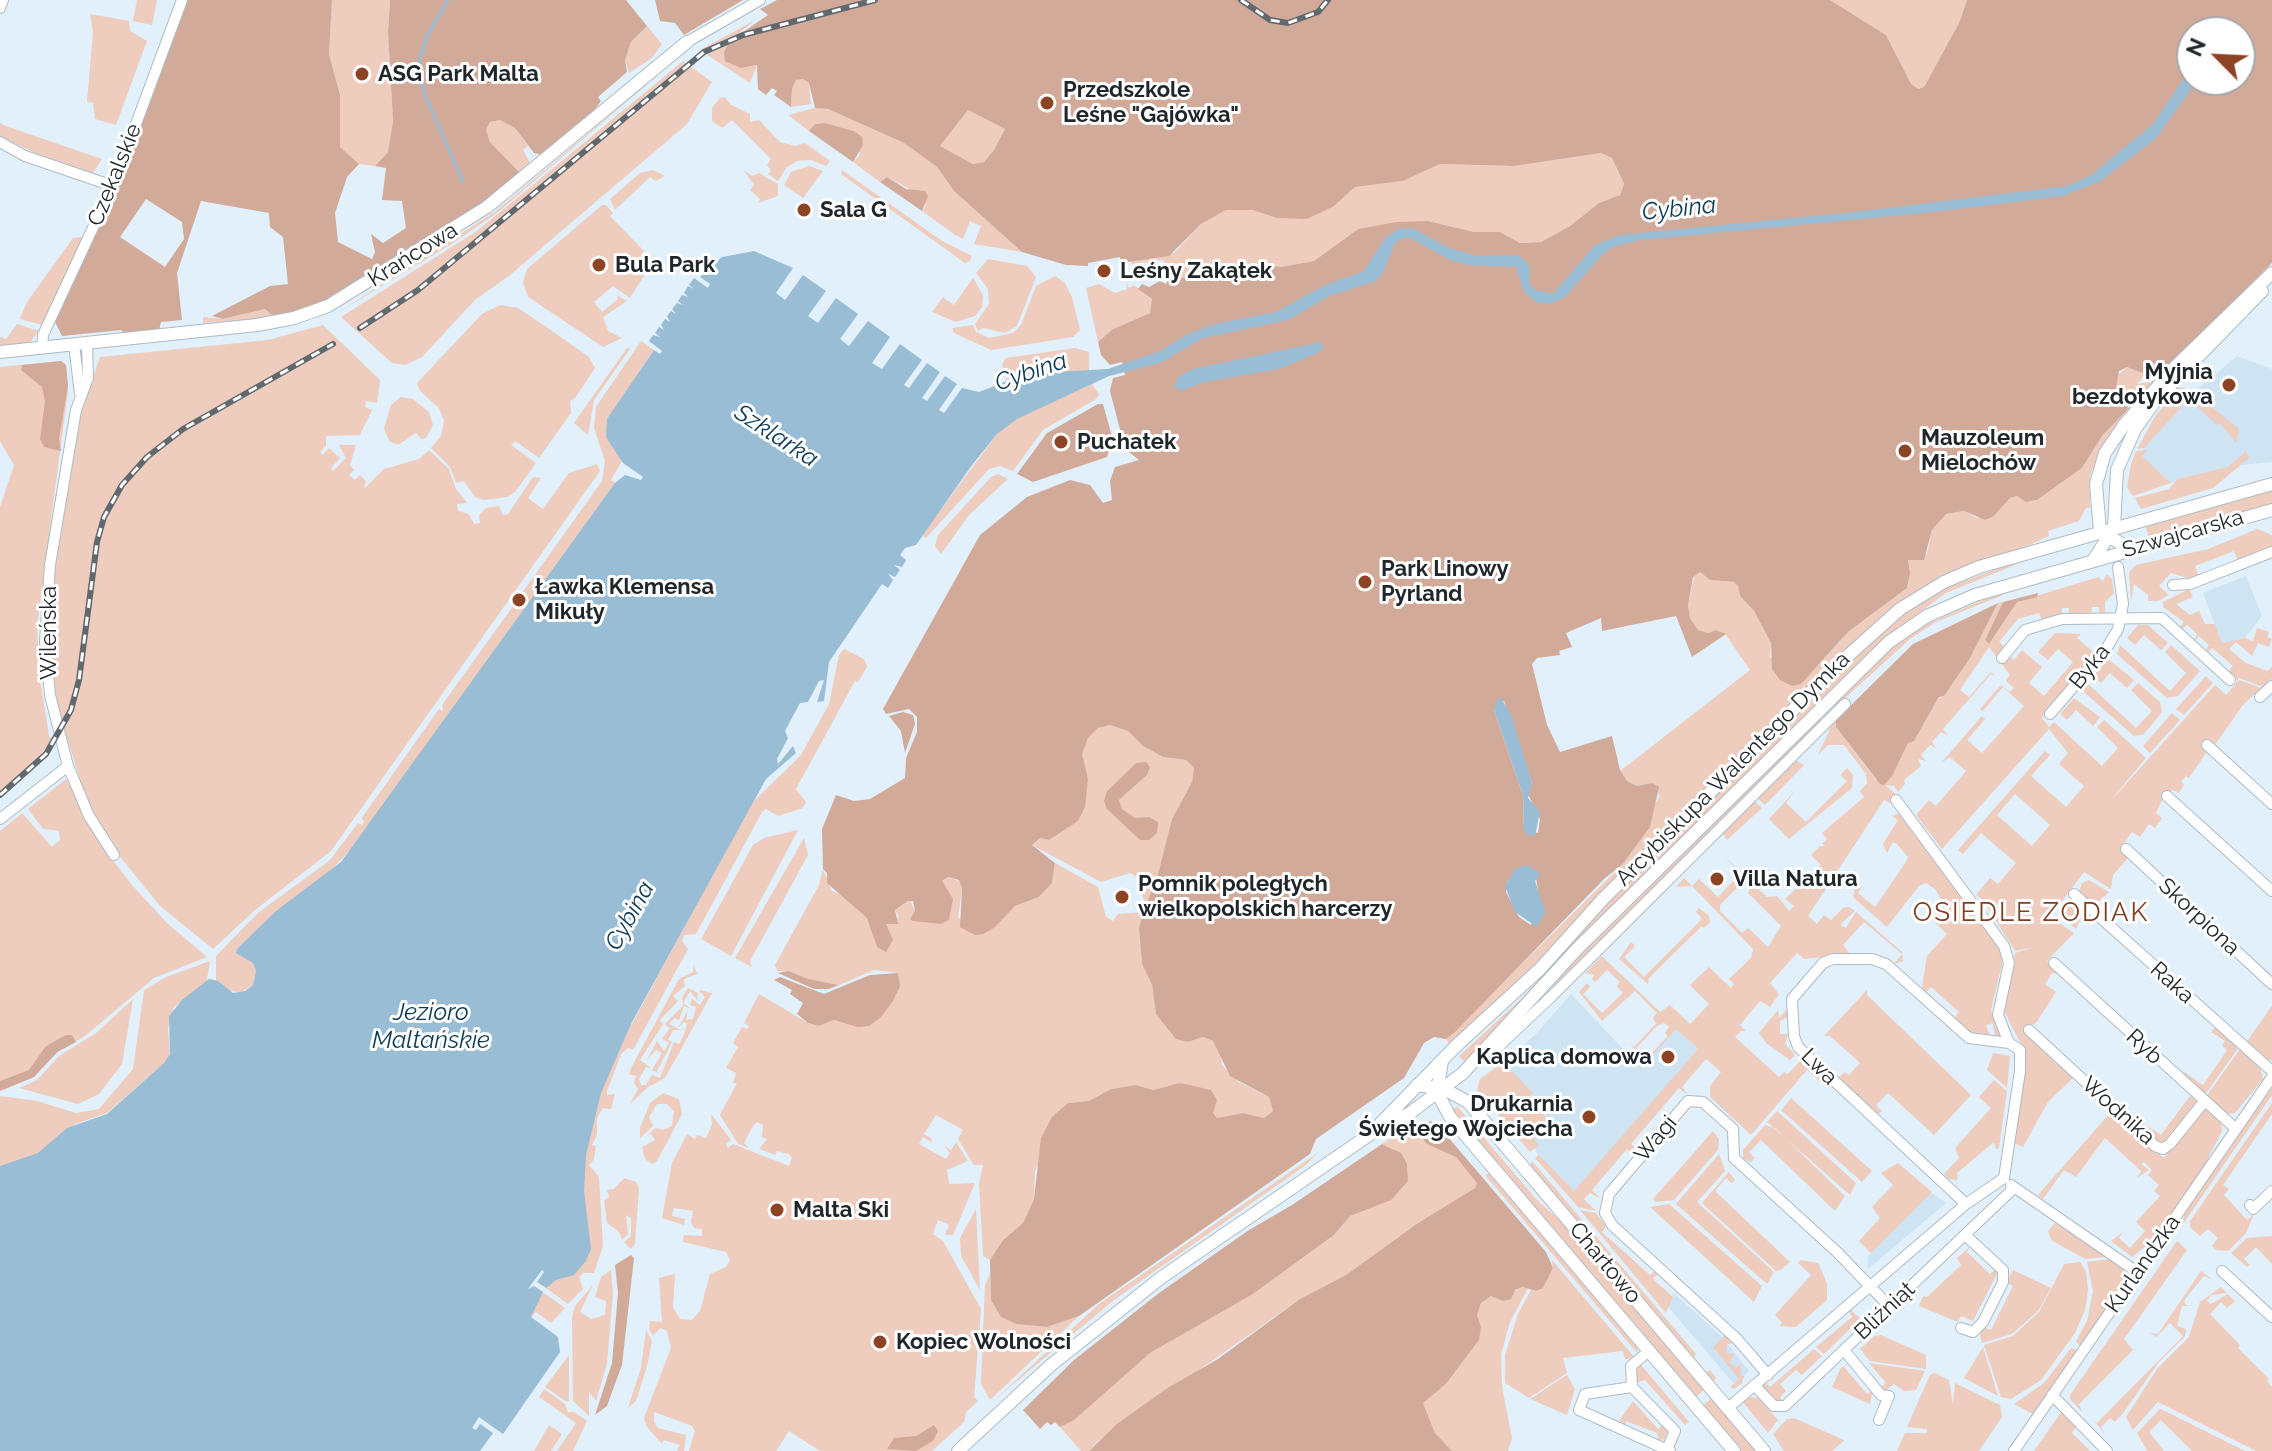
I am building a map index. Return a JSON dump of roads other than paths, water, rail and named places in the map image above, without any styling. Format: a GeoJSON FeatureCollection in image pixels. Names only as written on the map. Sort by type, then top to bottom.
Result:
{"type":"FeatureCollection","features":[{"type":"Feature","properties":{"kind":"street","name":"Czekalskie"},"geometry":{"type":"LineString","coordinates":[[42,348],[45,332],[113,186],[182,0]]}},
{"type":"Feature","properties":{"kind":"street","name":"Krańcowa"},"geometry":{"type":"LineString","coordinates":[[0,352],[271,323],[336,302],[471,219],[687,42],[760,0]]}},
{"type":"Feature","properties":{"kind":"street"},"geometry":{"type":"LineString","coordinates":[[1,145],[113,186]]}},
{"type":"Feature","properties":{"kind":"street"},"geometry":{"type":"LineString","coordinates":[[2272,276],[2156,400],[2135,429],[2117,470],[2108,532],[2094,559],[2118,567],[2130,549],[2108,532],[2096,484],[2100,464],[2110,443],[2197,344],[2272,276]]}},
{"type":"Feature","properties":{"kind":"street","name":"Wileńska"},"geometry":{"type":"LineString","coordinates":[[81,344],[88,378],[79,399],[50,565],[45,623],[50,695],[68,766],[89,816],[114,855]]}},
{"type":"Feature","properties":{"kind":"street","name":"Szwajcarska"},"geometry":{"type":"LineString","coordinates":[[2108,532],[2272,484]]}},
{"type":"Feature","properties":{"kind":"street","name":"Szwajcarska"},"geometry":{"type":"LineString","coordinates":[[2094,559],[2272,510]]}},
{"type":"Feature","properties":{"kind":"street","name":"Arcybiskupa Walentego Dymka"},"geometry":{"type":"LineString","coordinates":[[1372,1133],[1443,1058],[1540,969],[1602,900],[1884,622],[1918,597],[1964,573],[2108,532]]}},
{"type":"Feature","properties":{"kind":"street"},"geometry":{"type":"LineString","coordinates":[[2173,585],[2190,584],[2272,552]]}},
{"type":"Feature","properties":{"kind":"street","name":"Arcybiskupa Walentego Dymka"},"geometry":{"type":"LineString","coordinates":[[1372,1133],[1405,1116],[1484,1054],[1568,959],[1824,702],[1889,642],[1927,616],[1975,595],[2094,559]]}},
{"type":"Feature","properties":{"kind":"street","name":"Byka"},"geometry":{"type":"LineString","coordinates":[[2050,714],[2106,649],[2121,618],[2123,596],[2118,567]]}},
{"type":"Feature","properties":{"kind":"street"},"geometry":{"type":"LineString","coordinates":[[2002,658],[2025,630],[2062,619],[2162,618],[2230,680]]}},
{"type":"Feature","properties":{"kind":"street"},"geometry":{"type":"LineString","coordinates":[[2260,697],[2272,686]]}},
{"type":"Feature","properties":{"kind":"street"},"geometry":{"type":"LineString","coordinates":[[1824,702],[1826,720]]}},
{"type":"Feature","properties":{"kind":"street"},"geometry":{"type":"LineString","coordinates":[[1484,1054],[1498,1047],[1552,996],[1845,704]]}},
{"type":"Feature","properties":{"kind":"street"},"geometry":{"type":"LineString","coordinates":[[2207,745],[2272,804]]}},
{"type":"Feature","properties":{"kind":"street"},"geometry":{"type":"LineString","coordinates":[[0,819],[68,766]]}},
{"type":"Feature","properties":{"kind":"street"},"geometry":{"type":"LineString","coordinates":[[2167,796],[2272,891]]}},
{"type":"Feature","properties":{"kind":"street"},"geometry":{"type":"LineString","coordinates":[[1896,800],[2004,946],[2009,963],[1998,1015],[2011,1044],[2020,1050],[2020,1071],[2004,1178],[2137,1272]]}},
{"type":"Feature","properties":{"kind":"street","name":"Skorpiona"},"geometry":{"type":"LineString","coordinates":[[2126,849],[2272,984]]}},
{"type":"Feature","properties":{"kind":"street","name":"Raka"},"geometry":{"type":"LineString","coordinates":[[2074,894],[2272,1071]]}},
{"type":"Feature","properties":{"kind":"street","name":"Lwa"},"geometry":{"type":"LineString","coordinates":[[1966,1204],[1804,1053],[1794,1036],[1792,999],[1829,960],[1872,959],[1886,964],[1969,1038],[2011,1044]]}},
{"type":"Feature","properties":{"kind":"street","name":"Ryb"},"geometry":{"type":"LineString","coordinates":[[2054,963],[2203,1103],[2236,1129]]}},
{"type":"Feature","properties":{"kind":"street","name":"Wodnika"},"geometry":{"type":"LineString","coordinates":[[2029,1030],[2155,1146],[2163,1149],[2170,1144],[2203,1103]]}},
{"type":"Feature","properties":{"kind":"street"},"geometry":{"type":"LineString","coordinates":[[1439,1090],[1443,1058]]}},
{"type":"Feature","properties":{"kind":"street"},"geometry":{"type":"LineString","coordinates":[[1463,1073],[1468,1102]]}},
{"type":"Feature","properties":{"kind":"street","name":"Kurlandzka"},"geometry":{"type":"LineString","coordinates":[[2014,1451],[2272,1077]]}},
{"type":"Feature","properties":{"kind":"street","name":"Chartowo"},"geometry":{"type":"LineString","coordinates":[[1417,1085],[1468,1102],[1764,1451]]}},
{"type":"Feature","properties":{"kind":"street","name":"Chartowo"},"geometry":{"type":"LineString","coordinates":[[1439,1090],[1450,1117],[1734,1451]]}},
{"type":"Feature","properties":{"kind":"street","name":"Wagi"},"geometry":{"type":"LineString","coordinates":[[1768,1375],[1737,1339],[1612,1225],[1605,1213],[1609,1194],[1688,1101],[1703,1102],[1733,1129],[1734,1158],[1870,1286]]}},
{"type":"Feature","properties":{"kind":"street"},"geometry":{"type":"LineString","coordinates":[[1405,1116],[1432,1110],[1450,1117]]}},
{"type":"Feature","properties":{"kind":"street"},"geometry":{"type":"LineString","coordinates":[[958,1451],[1051,1365],[1127,1303],[1372,1133]]}},
{"type":"Feature","properties":{"kind":"street","name":"Bliźniąt"},"geometry":{"type":"LineString","coordinates":[[1728,1408],[1966,1204],[2004,1178]]}},
{"type":"Feature","properties":{"kind":"street","name":"Bliźniąt"},"geometry":{"type":"LineString","coordinates":[[1754,1385],[1774,1406],[1785,1406],[2014,1188]]}},
{"type":"Feature","properties":{"kind":"street"},"geometry":{"type":"LineString","coordinates":[[2250,1205],[2253,1209],[2272,1191]]}},
{"type":"Feature","properties":{"kind":"street"},"geometry":{"type":"LineString","coordinates":[[1961,1328],[1973,1332],[1983,1322],[2003,1282],[2003,1270],[1965,1235]]}},
{"type":"Feature","properties":{"kind":"street"},"geometry":{"type":"LineString","coordinates":[[2222,1271],[2272,1317]]}},
{"type":"Feature","properties":{"kind":"street"},"geometry":{"type":"LineString","coordinates":[[1870,1286],[1890,1307]]}},
{"type":"Feature","properties":{"kind":"street"},"geometry":{"type":"LineString","coordinates":[[1844,1350],[1881,1395],[1889,1396],[1879,1420]]}},
{"type":"Feature","properties":{"kind":"street"},"geometry":{"type":"LineString","coordinates":[[1632,1387],[1585,1394],[1579,1410],[1669,1449],[1675,1431],[1632,1387],[1631,1366],[1649,1351]]}},
{"type":"Feature","properties":{"kind":"street"},"geometry":{"type":"LineString","coordinates":[[2052,1395],[2107,1451]]}},
{"type":"Feature","properties":{"kind":"water","name":"Jezioro Maltańskie"},"geometry":{"type":"Polygon","coordinates":[[[2176,90],[2176,96],[2186,96],[2156,138],[2101,181],[2063,196],[1925,213],[1640,240],[1615,246],[1603,254],[1564,298],[1549,304],[1536,302],[1524,292],[1516,267],[1470,265],[1450,260],[1410,238],[1403,238],[1395,243],[1383,273],[1376,281],[1329,296],[1288,320],[1203,338],[1160,363],[1109,376],[1017,419],[997,434],[972,465],[916,545],[905,548],[900,555],[906,560],[902,567],[894,565],[900,570],[895,577],[888,574],[893,580],[888,588],[882,584],[829,662],[824,701],[817,702],[824,680],[819,681],[808,702],[800,703],[785,731],[788,738],[777,759],[778,764],[793,746],[796,753],[766,779],[631,1024],[601,1093],[586,1155],[584,1191],[591,1249],[574,1275],[556,1280],[546,1288],[537,1282],[544,1272],[542,1270],[528,1289],[534,1286],[543,1292],[531,1317],[558,1337],[560,1352],[503,1434],[479,1417],[472,1428],[476,1430],[480,1424],[493,1433],[480,1451],[0,1451],[0,1166],[38,1153],[67,1128],[107,1114],[164,1063],[170,1054],[169,1016],[182,1000],[209,979],[218,981],[233,993],[245,991],[253,985],[256,971],[253,963],[236,953],[237,949],[276,911],[341,862],[615,483],[625,475],[641,480],[643,477],[623,463],[606,437],[607,419],[654,350],[660,354],[662,351],[649,341],[653,335],[660,337],[655,333],[659,327],[664,330],[661,325],[665,319],[670,322],[667,316],[671,311],[676,314],[672,309],[677,303],[683,305],[678,301],[682,295],[688,297],[684,293],[688,286],[694,289],[689,285],[694,278],[708,288],[710,284],[700,277],[722,257],[754,251],[793,268],[776,293],[785,300],[803,275],[826,291],[808,316],[818,323],[836,298],[858,314],[840,339],[849,346],[868,321],[890,337],[872,363],[882,369],[900,344],[922,360],[904,385],[909,388],[927,363],[940,372],[922,398],[927,401],[945,376],[957,384],[939,410],[944,413],[962,388],[979,392],[1007,381],[1056,372],[1108,369],[1160,351],[1188,334],[1215,324],[1276,312],[1323,286],[1364,271],[1385,238],[1398,229],[1412,228],[1449,248],[1477,256],[1515,255],[1524,259],[1530,268],[1529,283],[1535,290],[1553,294],[1595,245],[1620,235],[1855,212],[2067,186],[2091,175],[2153,124],[2176,90]]]}},
{"type":"Feature","properties":{"kind":"water"},"geometry":{"type":"Polygon","coordinates":[[[1322,342],[1323,348],[1317,353],[1279,369],[1204,382],[1181,391],[1174,386],[1179,376],[1193,369],[1322,342]]]}},
{"type":"Feature","properties":{"kind":"water"},"geometry":{"type":"Polygon","coordinates":[[[1501,698],[1511,715],[1532,782],[1528,798],[1540,812],[1535,836],[1526,834],[1524,828],[1523,795],[1494,710],[1497,699],[1501,698]]]}},
{"type":"Feature","properties":{"kind":"water"},"geometry":{"type":"Polygon","coordinates":[[[1527,865],[1541,874],[1535,881],[1545,912],[1537,927],[1515,912],[1505,886],[1515,869],[1527,865]]]}},
{"type":"Feature","properties":{"kind":"waterway","name":"Szklarka"},"geometry":{"type":"LineString","coordinates":[[448,0],[427,36],[418,65],[424,93],[463,182]]}},
{"type":"Feature","properties":{"kind":"railway"},"geometry":{"type":"LineString","coordinates":[[360,328],[418,290],[704,52],[743,35],[875,0]]}},
{"type":"Feature","properties":{"kind":"railway"},"geometry":{"type":"LineString","coordinates":[[1241,0],[1270,20],[1288,23],[1318,12],[1328,0]]}},
{"type":"Feature","properties":{"kind":"railway"},"geometry":{"type":"LineString","coordinates":[[0,795],[46,754],[71,710],[79,680],[97,542],[104,517],[122,485],[147,457],[183,429],[333,344]]}},
{"type":"Feature","properties":{"kind":"place","name":"ASG Park Malta"},"geometry":{"type":"Point","coordinates":[362,74]}},
{"type":"Feature","properties":{"kind":"place","name":"Przedszkole Leśne \"Gajówka\""},"geometry":{"type":"Point","coordinates":[1047,103]}},
{"type":"Feature","properties":{"kind":"place","name":"Sala G"},"geometry":{"type":"Point","coordinates":[804,210]}},
{"type":"Feature","properties":{"kind":"place","name":"Bula Park"},"geometry":{"type":"Point","coordinates":[599,265]}},
{"type":"Feature","properties":{"kind":"place","name":"Leśny Zakątek"},"geometry":{"type":"Point","coordinates":[1104,271]}},
{"type":"Feature","properties":{"kind":"place","name":"Myjnia bezdotykowa"},"geometry":{"type":"Point","coordinates":[2229,385]}},
{"type":"Feature","properties":{"kind":"place","name":"Puchatek"},"geometry":{"type":"Point","coordinates":[1061,442]}},
{"type":"Feature","properties":{"kind":"place","name":"Mauzoleum Mielochów"},"geometry":{"type":"Point","coordinates":[1905,451]}},
{"type":"Feature","properties":{"kind":"place","name":"Park Linowy Pyrland"},"geometry":{"type":"Point","coordinates":[1365,582]}},
{"type":"Feature","properties":{"kind":"place","name":"Ławka Klemensa Mikuły"},"geometry":{"type":"Point","coordinates":[519,600]}},
{"type":"Feature","properties":{"kind":"place","name":"Villa Natura"},"geometry":{"type":"Point","coordinates":[1717,879]}},
{"type":"Feature","properties":{"kind":"place","name":"Pomnik poległych wielkopolskich harcerzy"},"geometry":{"type":"Point","coordinates":[1122,897]}},
{"type":"Feature","properties":{"kind":"place","name":"Kaplica domowa"},"geometry":{"type":"Point","coordinates":[1668,1057]}},
{"type":"Feature","properties":{"kind":"place","name":"Drukarnia Świętego Wojciecha"},"geometry":{"type":"Point","coordinates":[1589,1117]}},
{"type":"Feature","properties":{"kind":"place","name":"Malta Ski"},"geometry":{"type":"Point","coordinates":[777,1210]}},
{"type":"Feature","properties":{"kind":"place","name":"Kopiec Wolności"},"geometry":{"type":"Point","coordinates":[880,1342]}},
{"type":"Feature","properties":{"kind":"district","name":"OSIEDLE ZODIAK"},"geometry":{"type":"Point","coordinates":[2031,913]}},
{"type":"Feature","properties":{"kind":"water label","name":"Cybina"},"geometry":{"type":"Point","coordinates":[1679,209]}},
{"type":"Feature","properties":{"kind":"water label","name":"Cybina"},"geometry":{"type":"Point","coordinates":[1031,372]}},
{"type":"Feature","properties":{"kind":"water label","name":"Cybina"},"geometry":{"type":"Point","coordinates":[630,916]}}]}
